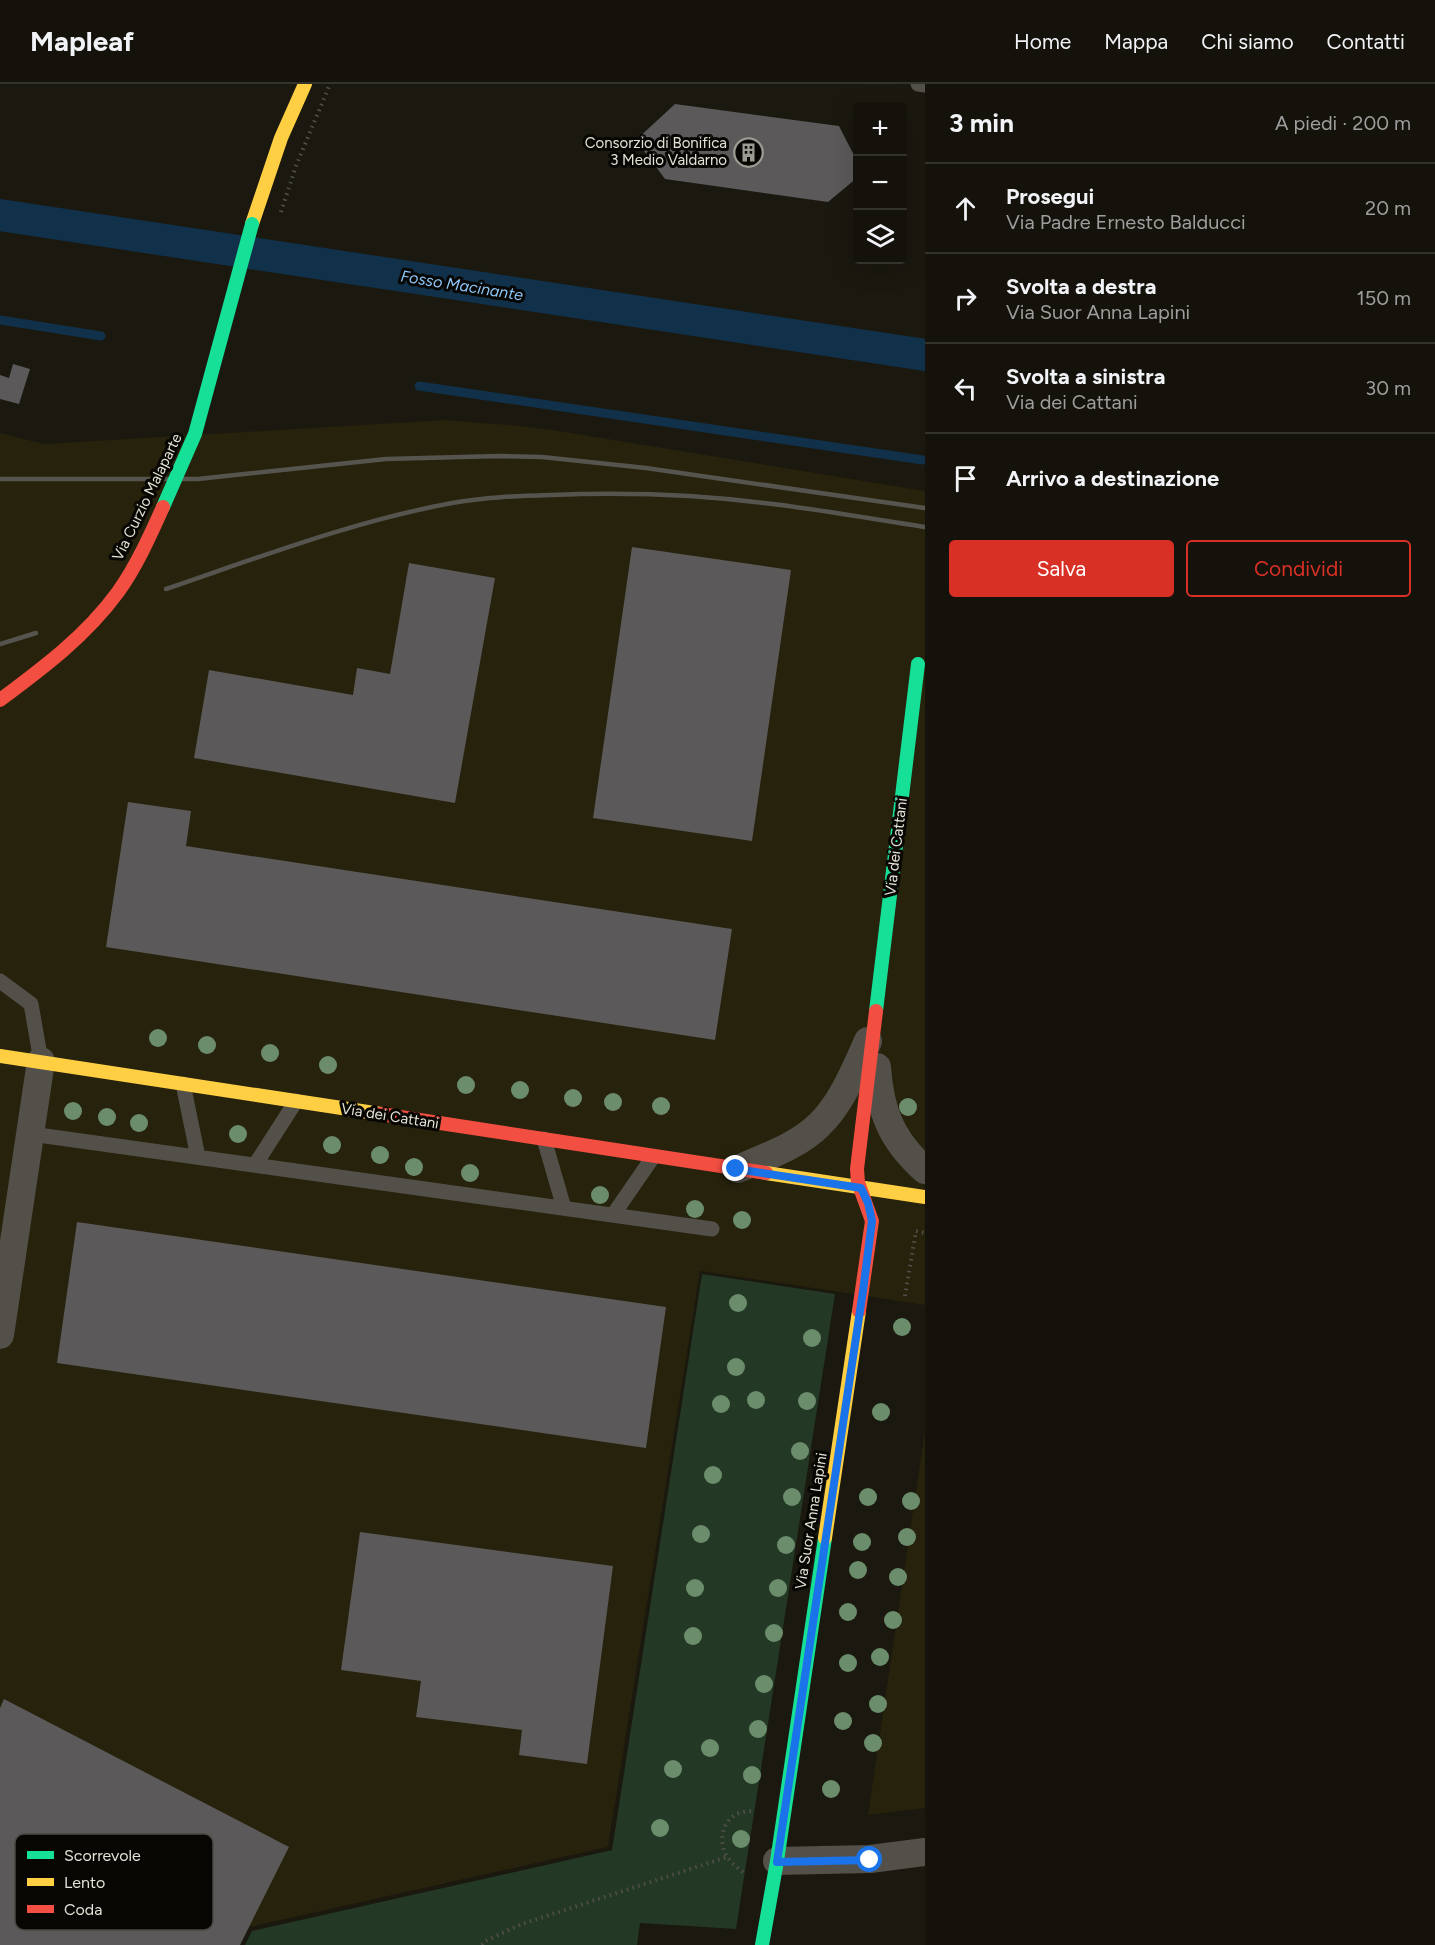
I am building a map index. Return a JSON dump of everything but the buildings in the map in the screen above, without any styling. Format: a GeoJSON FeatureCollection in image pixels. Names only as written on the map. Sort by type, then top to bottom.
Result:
{"type":"FeatureCollection","features":[{"type":"Feature","properties":{"kind":"street","name":"Via Curzio Malaparte"},"geometry":{"type":"LineString","coordinates":[[0,700],[45,667],[77,639],[118,592],[147,540],[195,434],[252,224],[281,138],[305,84]]}},
{"type":"Feature","properties":{"kind":"street","name":"Via dei Cattani"},"geometry":{"type":"LineString","coordinates":[[861,1188],[857,1169],[918,664]]}},
{"type":"Feature","properties":{"kind":"street","name":"Via dei Cattani"},"geometry":{"type":"LineString","coordinates":[[738,1169],[791,1145],[820,1125],[849,1081],[874,1029]]}},
{"type":"Feature","properties":{"kind":"street","name":"Via dei Cattani"},"geometry":{"type":"LineString","coordinates":[[874,1029],[878,1094],[882,1107],[901,1144],[925,1170]]}},
{"type":"Feature","properties":{"kind":"street","name":"Via dei Cattani"},"geometry":{"type":"LineString","coordinates":[[0,1056],[925,1197]]}},
{"type":"Feature","properties":{"kind":"street"},"geometry":{"type":"LineString","coordinates":[[0,1335],[42,1061]]}},
{"type":"Feature","properties":{"kind":"street","name":"Via Suor Anna Lapini"},"geometry":{"type":"LineString","coordinates":[[762,1945],[777,1862],[872,1221],[868,1203],[861,1188]]}},
{"type":"Feature","properties":{"kind":"street"},"geometry":{"type":"LineString","coordinates":[[777,1862],[870,1860],[925,1852]]}},
{"type":"Feature","properties":{"kind":"lane"},"geometry":{"type":"LineString","coordinates":[[918,84],[925,85]]}},
{"type":"Feature","properties":{"kind":"lane"},"geometry":{"type":"LineString","coordinates":[[0,981],[31,1004],[42,1061]]}},
{"type":"Feature","properties":{"kind":"lane"},"geometry":{"type":"LineString","coordinates":[[183,1084],[198,1157]]}},
{"type":"Feature","properties":{"kind":"lane"},"geometry":{"type":"LineString","coordinates":[[255,1165],[296,1101]]}},
{"type":"Feature","properties":{"kind":"lane"},"geometry":{"type":"LineString","coordinates":[[31,1134],[712,1229]]}},
{"type":"Feature","properties":{"kind":"lane"},"geometry":{"type":"LineString","coordinates":[[544,1139],[564,1208]]}},
{"type":"Feature","properties":{"kind":"lane"},"geometry":{"type":"LineString","coordinates":[[613,1215],[653,1157]]}},
{"type":"Feature","properties":{"kind":"path"},"geometry":{"type":"LineString","coordinates":[[905,1296],[916,1231],[925,1233]]}},
{"type":"Feature","properties":{"kind":"path"},"geometry":{"type":"LineString","coordinates":[[751,1876],[727,1857],[722,1846],[723,1833],[727,1822],[735,1815],[761,1810]]}},
{"type":"Feature","properties":{"kind":"path"},"geometry":{"type":"LineString","coordinates":[[482,1945],[485,1941],[522,1924],[727,1857]]}},
{"type":"Feature","properties":{"kind":"shaded area"},"geometry":{"type":"Polygon","coordinates":[[[444,420],[553,430],[925,491],[925,1305],[700,1271],[608,1847],[249,1927],[240,1945],[0,1945],[0,433],[44,444],[444,420]]]}},
{"type":"Feature","properties":{"kind":"shaded area"},"geometry":{"type":"Polygon","coordinates":[[[925,1430],[925,1808],[868,1815],[925,1430]]]}},
{"type":"Feature","properties":{"kind":"green space"},"geometry":{"type":"Polygon","coordinates":[[[702,1274],[835,1294],[736,1929],[640,1923],[637,1945],[245,1945],[252,1931],[612,1850],[702,1274]]]}},
{"type":"Feature","properties":{"kind":"waterway","name":"Fosso Macinante"},"geometry":{"type":"LineString","coordinates":[[0,215],[925,355]]}},
{"type":"Feature","properties":{"kind":"waterway"},"geometry":{"type":"LineString","coordinates":[[0,320],[101,336]]}},
{"type":"Feature","properties":{"kind":"waterway"},"geometry":{"type":"LineString","coordinates":[[419,386],[923,460]]}},
{"type":"Feature","properties":{"kind":"railway"},"geometry":{"type":"LineString","coordinates":[[0,479],[198,479],[386,459],[542,457],[646,468],[925,508]]}},
{"type":"Feature","properties":{"kind":"railway"},"geometry":{"type":"LineString","coordinates":[[166,589],[343,530],[415,511],[489,498],[658,494],[784,505],[925,527]]}},
{"type":"Feature","properties":{"kind":"railway"},"geometry":{"type":"LineString","coordinates":[[0,644],[36,633]]}},
{"type":"Feature","properties":{"kind":"traffic: fast"},"geometry":{"type":"LineString","coordinates":[[163,507],[195,434],[252,224]]}},
{"type":"Feature","properties":{"kind":"traffic: fast"},"geometry":{"type":"LineString","coordinates":[[876,1011],[918,664]]}},
{"type":"Feature","properties":{"kind":"traffic: fast"},"geometry":{"type":"LineString","coordinates":[[762,1945],[777,1861],[825,1538]]}},
{"type":"Feature","properties":{"kind":"traffic: slow"},"geometry":{"type":"LineString","coordinates":[[252,224],[281,138],[305,84]]}},
{"type":"Feature","properties":{"kind":"traffic: slow"},"geometry":{"type":"LineString","coordinates":[[0,1056],[381,1114]]}},
{"type":"Feature","properties":{"kind":"traffic: slow"},"geometry":{"type":"LineString","coordinates":[[766,1173],[925,1197]]}},
{"type":"Feature","properties":{"kind":"traffic: slow"},"geometry":{"type":"LineString","coordinates":[[825,1538],[859,1311]]}},
{"type":"Feature","properties":{"kind":"traffic: jam"},"geometry":{"type":"LineString","coordinates":[[0,700],[78,637],[106,608],[131,572],[163,507]]}},
{"type":"Feature","properties":{"kind":"traffic: jam"},"geometry":{"type":"LineString","coordinates":[[859,1311],[872,1221],[858,1182],[857,1169],[876,1011]]}},
{"type":"Feature","properties":{"kind":"traffic: jam"},"geometry":{"type":"LineString","coordinates":[[381,1114],[766,1173]]}},
{"type":"Feature","properties":{"kind":"place","name":"Consorzio di Bonifica 3 Medio Valdarno"},"geometry":{"type":"Point","coordinates":[748,152]}},
{"type":"Feature","properties":{"kind":"route"},"geometry":{"type":"LineString","coordinates":[[736,1169],[861,1188],[871,1213],[872,1221],[863,1291],[777,1862],[870,1860]]}}]}
